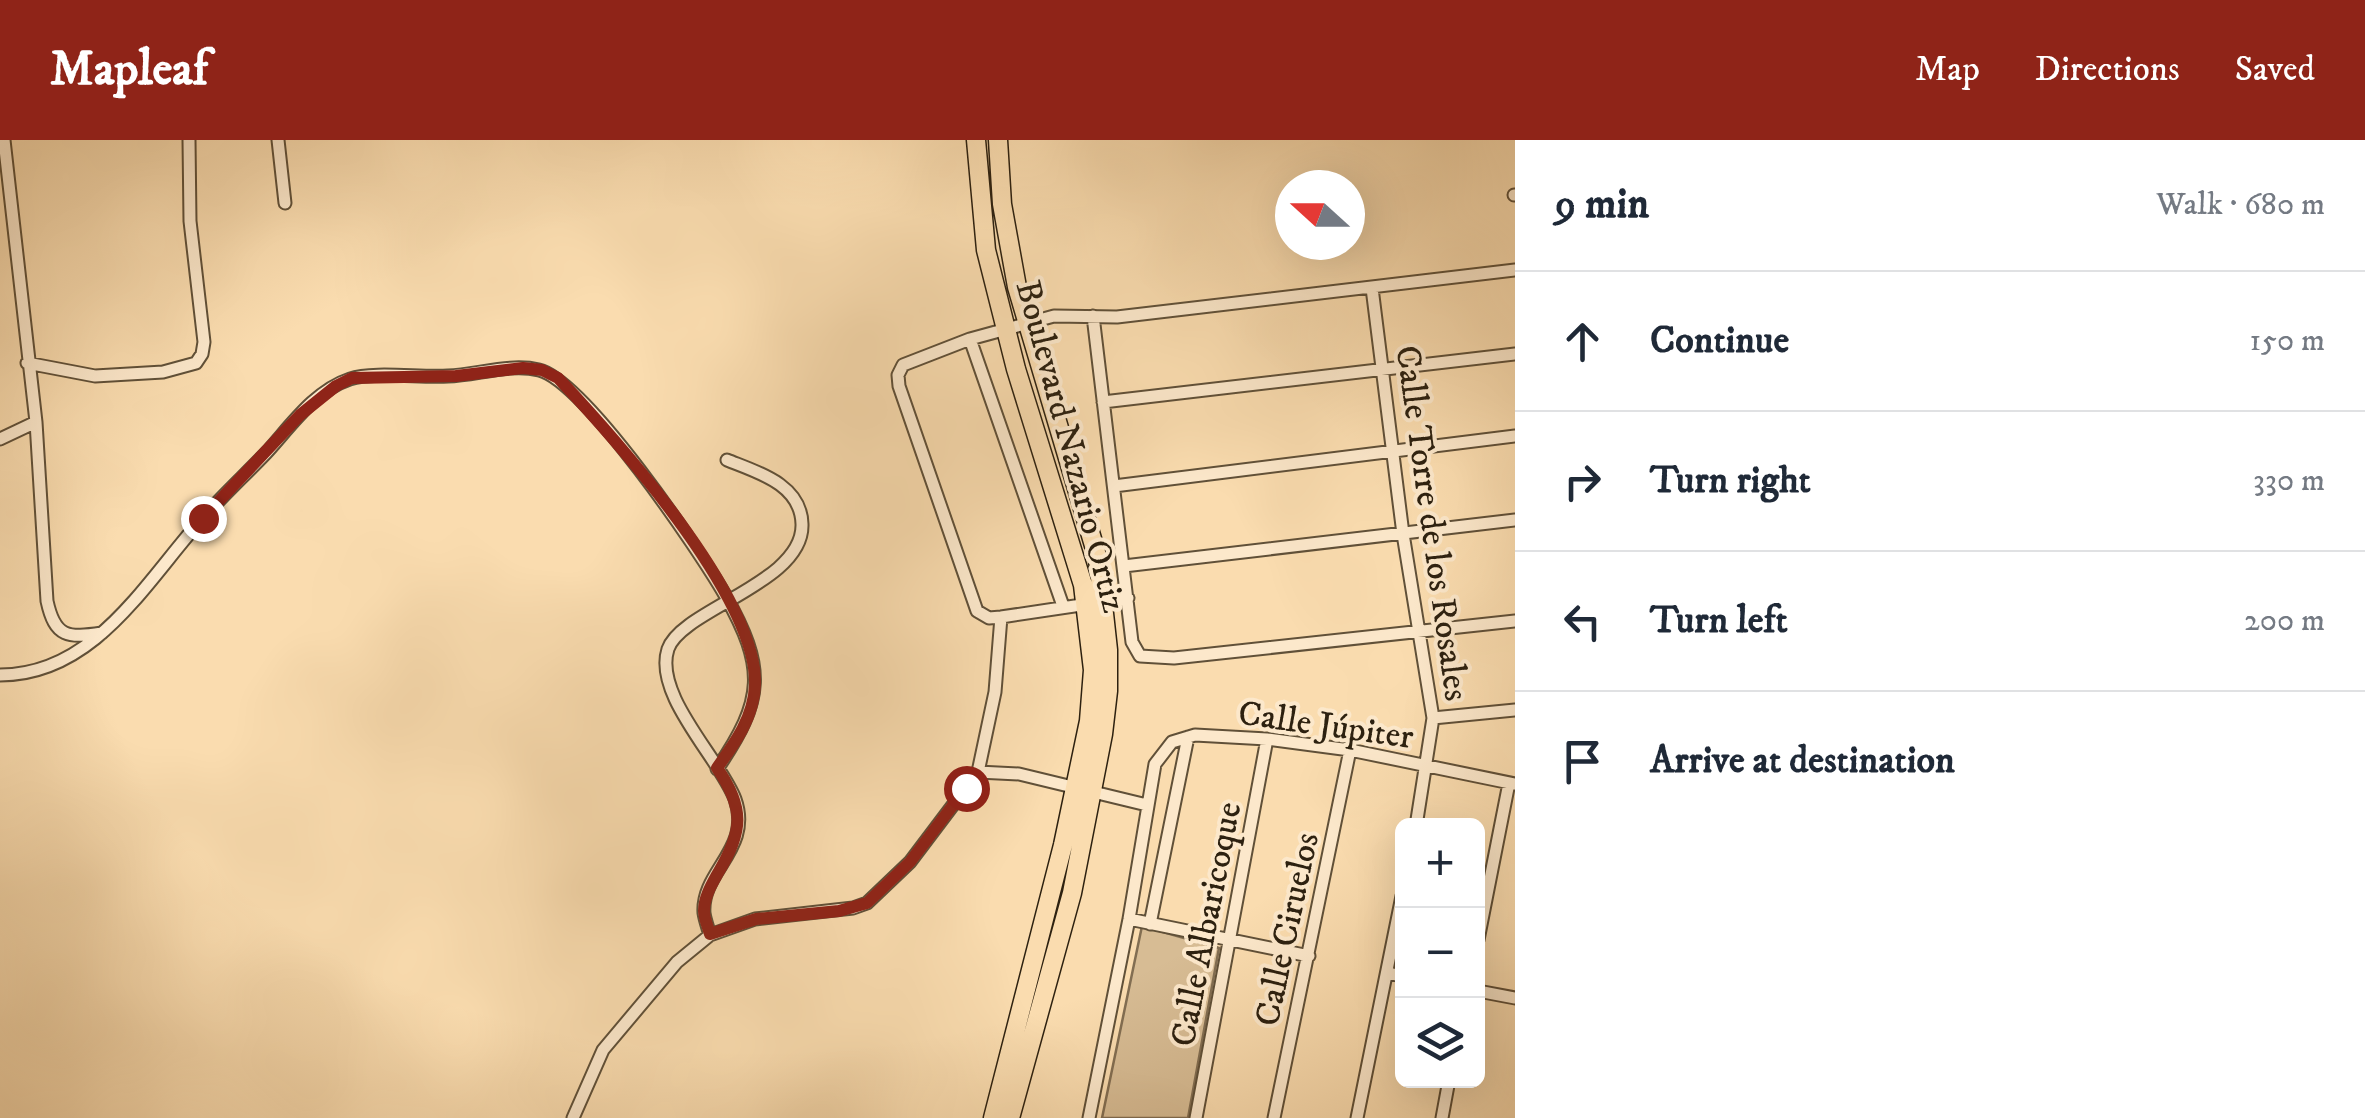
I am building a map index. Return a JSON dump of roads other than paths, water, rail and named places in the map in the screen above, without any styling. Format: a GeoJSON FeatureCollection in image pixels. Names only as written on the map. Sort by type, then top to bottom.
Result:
{"type":"FeatureCollection","features":[{"type":"Feature","properties":{"kind":"main road","name":"Boulevard Nazario Ortiz"},"geometry":{"type":"LineString","coordinates":[[976,140],[986,250],[1005,329],[1074,555],[1095,602]]}},
{"type":"Feature","properties":{"kind":"main road","name":"Boulevard Nazario Ortiz"},"geometry":{"type":"LineString","coordinates":[[998,140],[1002,204],[1026,324],[1098,560],[1084,791],[1053,970],[1010,1118]]}},
{"type":"Feature","properties":{"kind":"main road","name":"Boulevard Nazario Ortiz"},"geometry":{"type":"LineString","coordinates":[[993,1118],[1084,791]]}},
{"type":"Feature","properties":{"kind":"street"},"geometry":{"type":"LineString","coordinates":[[4,140],[36,422],[49,611],[64,634],[106,632]]}},
{"type":"Feature","properties":{"kind":"street"},"geometry":{"type":"LineString","coordinates":[[27,363],[95,376],[164,372],[196,364],[203,348],[190,221],[189,140]]}},
{"type":"Feature","properties":{"kind":"street"},"geometry":{"type":"LineString","coordinates":[[278,140],[284,203]]}},
{"type":"Feature","properties":{"kind":"street"},"geometry":{"type":"LineString","coordinates":[[1128,598],[1002,618],[982,616],[974,605],[899,386],[900,369],[909,361],[970,338],[1064,314],[1116,317],[1515,270]]}},
{"type":"Feature","properties":{"kind":"street","name":"Calle Torre de los Rosales"},"geometry":{"type":"LineString","coordinates":[[1372,288],[1403,534],[1433,718],[1418,818]]}},
{"type":"Feature","properties":{"kind":"street"},"geometry":{"type":"LineString","coordinates":[[1094,316],[1132,642],[1140,656],[1515,621]]}},
{"type":"Feature","properties":{"kind":"street"},"geometry":{"type":"LineString","coordinates":[[970,338],[1063,606]]}},
{"type":"Feature","properties":{"kind":"street"},"geometry":{"type":"LineString","coordinates":[[1103,402],[1515,354]]}},
{"type":"Feature","properties":{"kind":"street"},"geometry":{"type":"LineString","coordinates":[[0,675],[21,674],[50,665],[106,632],[203,518],[300,415],[336,386],[352,378],[369,376],[428,378],[523,368],[542,370],[558,378],[673,512],[738,615],[747,638],[755,687],[744,727],[717,768]]}},
{"type":"Feature","properties":{"kind":"street"},"geometry":{"type":"LineString","coordinates":[[0,439],[36,422]]}},
{"type":"Feature","properties":{"kind":"street"},"geometry":{"type":"LineString","coordinates":[[1114,486],[1515,436]]}},
{"type":"Feature","properties":{"kind":"street"},"geometry":{"type":"LineString","coordinates":[[710,934],[704,912],[706,899],[738,833],[735,800],[692,731],[672,688],[667,658],[673,640],[683,631],[784,563],[802,532],[802,516],[782,485],[765,474],[726,460]]}},
{"type":"Feature","properties":{"kind":"street"},"geometry":{"type":"LineString","coordinates":[[1124,566],[1515,520]]}},
{"type":"Feature","properties":{"kind":"street"},"geometry":{"type":"LineString","coordinates":[[573,1118],[603,1050],[677,962],[710,934],[756,919],[839,911],[867,903],[910,862],[978,772],[995,692],[1002,618]]}},
{"type":"Feature","properties":{"kind":"street"},"geometry":{"type":"LineString","coordinates":[[1433,718],[1515,710]]}},
{"type":"Feature","properties":{"kind":"street"},"geometry":{"type":"LineString","coordinates":[[1089,1118],[1129,919],[1154,764],[1172,742],[1188,737],[1150,924]]}},
{"type":"Feature","properties":{"kind":"street","name":"Calle Júpiter"},"geometry":{"type":"LineString","coordinates":[[1188,737],[1268,740],[1350,750],[1512,784]]}},
{"type":"Feature","properties":{"kind":"street","name":"Calle Albaricoque"},"geometry":{"type":"LineString","coordinates":[[1196,1118],[1268,740]]}},
{"type":"Feature","properties":{"kind":"street","name":"Calle Ciruelos"},"geometry":{"type":"LineString","coordinates":[[1274,1118],[1350,750]]}},
{"type":"Feature","properties":{"kind":"street"},"geometry":{"type":"LineString","coordinates":[[978,772],[1019,774],[1147,805]]}},
{"type":"Feature","properties":{"kind":"street"},"geometry":{"type":"LineString","coordinates":[[1485,908],[1512,784]]}},
{"type":"Feature","properties":{"kind":"street"},"geometry":{"type":"LineString","coordinates":[[1358,1118],[1400,908]]}},
{"type":"Feature","properties":{"kind":"street"},"geometry":{"type":"LineString","coordinates":[[1129,919],[1309,956]]}},
{"type":"Feature","properties":{"kind":"street"},"geometry":{"type":"LineString","coordinates":[[1388,973],[1395,974]]}},
{"type":"Feature","properties":{"kind":"street"},"geometry":{"type":"LineString","coordinates":[[1485,992],[1515,998]]}},
{"type":"Feature","properties":{"kind":"street"},"geometry":{"type":"LineString","coordinates":[[1442,1118],[1448,1088]]}}]}
